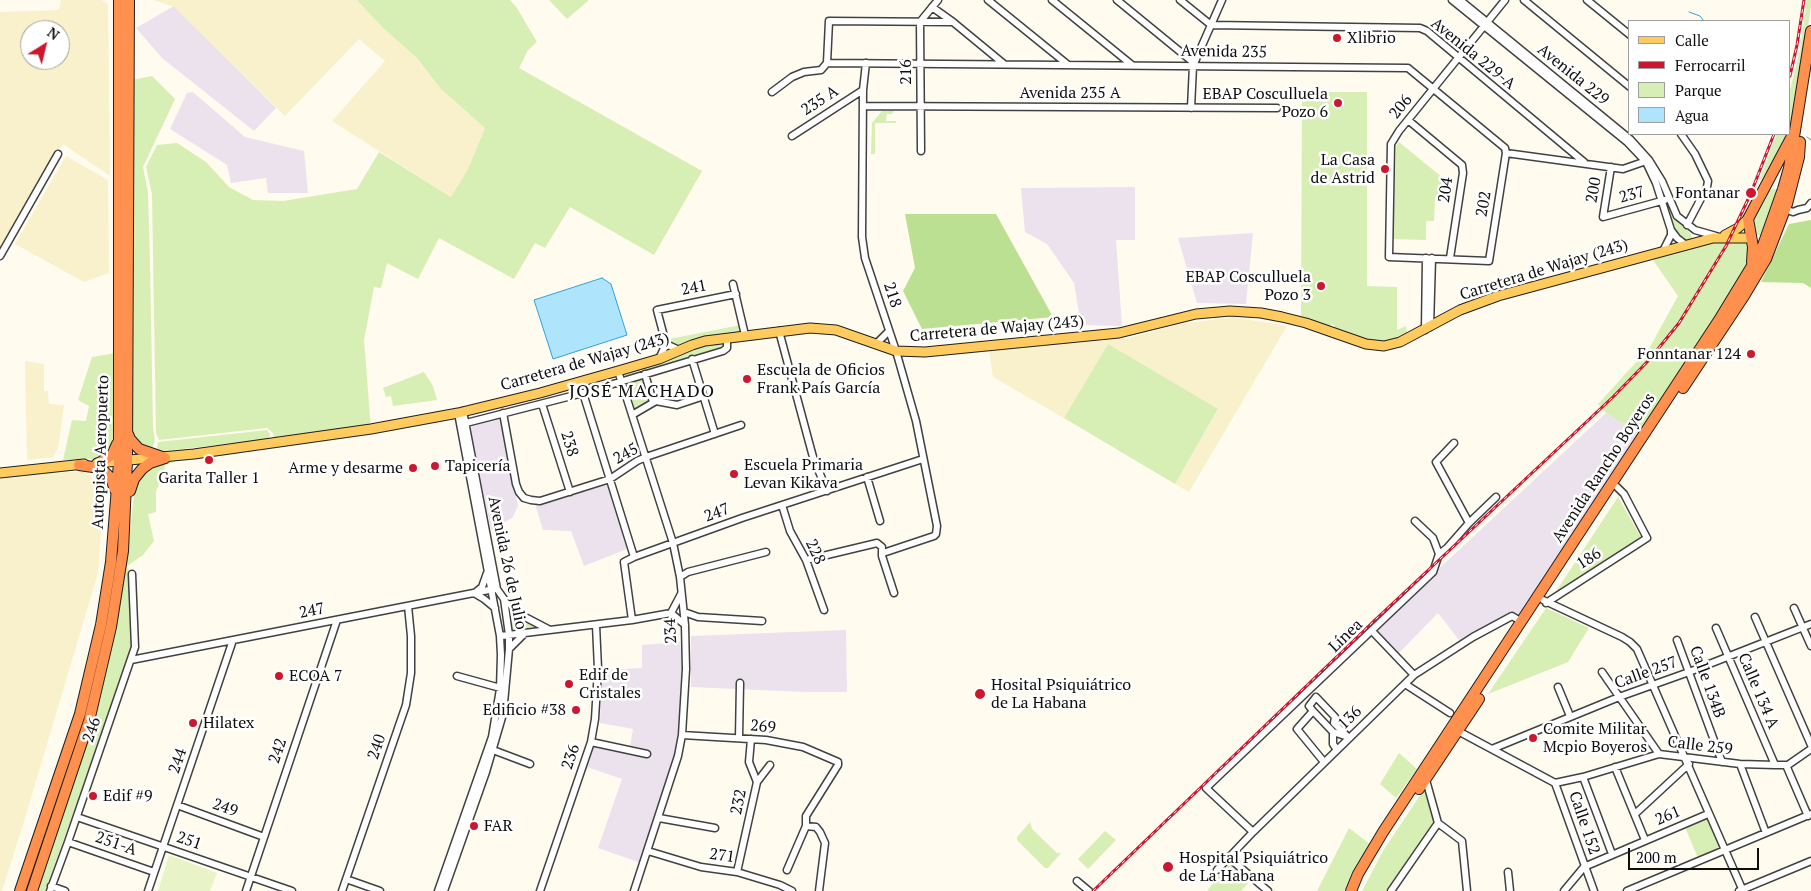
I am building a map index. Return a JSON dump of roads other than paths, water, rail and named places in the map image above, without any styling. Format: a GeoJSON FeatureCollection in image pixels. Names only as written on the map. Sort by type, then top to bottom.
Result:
{"type":"FeatureCollection","features":[{"type":"Feature","properties":{"kind":"highway","name":"Autopista Aeropuerto"},"geometry":{"type":"LineString","coordinates":[[32,891],[73,772],[101,672],[123,552],[119,0]]}},
{"type":"Feature","properties":{"kind":"highway","name":"Autopista Aeropuerto"},"geometry":{"type":"LineString","coordinates":[[123,432],[129,0]]}},
{"type":"Feature","properties":{"kind":"highway","name":"Avenida Rancho Boyeros"},"geometry":{"type":"LineString","coordinates":[[1356,891],[1383,844],[1544,602],[1764,263],[1792,154],[1811,31]]}},
{"type":"Feature","properties":{"kind":"highway","name":"Avenida Rancho Boyeros"},"geometry":{"type":"LineString","coordinates":[[1351,891],[1358,874],[1384,832],[1771,236],[1786,206],[1799,157],[1811,70]]}},
{"type":"Feature","properties":{"kind":"highway"},"geometry":{"type":"LineString","coordinates":[[1749,272],[1754,254],[1748,219],[1790,141],[1798,118]]}},
{"type":"Feature","properties":{"kind":"highway"},"geometry":{"type":"LineString","coordinates":[[1763,189],[1774,185],[1783,189],[1786,193],[1786,206]]}},
{"type":"Feature","properties":{"kind":"highway"},"geometry":{"type":"LineString","coordinates":[[1751,238],[1771,236]]}},
{"type":"Feature","properties":{"kind":"highway"},"geometry":{"type":"LineString","coordinates":[[99,463],[112,455],[116,450],[123,432],[139,449],[165,458]]}},
{"type":"Feature","properties":{"kind":"highway"},"geometry":{"type":"LineString","coordinates":[[122,500],[134,478],[142,469],[150,463],[165,458]]}},
{"type":"Feature","properties":{"kind":"highway"},"geometry":{"type":"LineString","coordinates":[[79,465],[92,466],[106,472],[122,500]]}},
{"type":"Feature","properties":{"kind":"highway","name":"Autopista Aeropuerto"},"geometry":{"type":"LineString","coordinates":[[20,891],[75,731],[92,669],[102,625],[122,500]]}},
{"type":"Feature","properties":{"kind":"main road","name":"Carretera de Wajay (243)"},"geometry":{"type":"LineString","coordinates":[[1720,237],[1738,228],[1748,219]]}},
{"type":"Feature","properties":{"kind":"main road","name":"Carretera de Wajay (243)"},"geometry":{"type":"LineString","coordinates":[[0,472],[165,458],[371,429],[461,412],[540,393],[659,359],[705,341],[779,331],[823,328],[836,330],[896,351],[925,352],[1119,333],[1196,314],[1230,311],[1261,313],[1306,323],[1375,346],[1392,345],[1460,310],[1498,296],[1695,242],[1720,237],[1751,238]]}},
{"type":"Feature","properties":{"kind":"street"},"geometry":{"type":"LineString","coordinates":[[920,22],[938,0]]}},
{"type":"Feature","properties":{"kind":"street"},"geometry":{"type":"LineString","coordinates":[[988,0],[1067,64]]}},
{"type":"Feature","properties":{"kind":"street"},"geometry":{"type":"LineString","coordinates":[[1052,0],[1132,65]]}},
{"type":"Feature","properties":{"kind":"street"},"geometry":{"type":"LineString","coordinates":[[1117,0],[1194,64]]}},
{"type":"Feature","properties":{"kind":"street"},"geometry":{"type":"LineString","coordinates":[[1180,0],[1211,26]]}},
{"type":"Feature","properties":{"kind":"street"},"geometry":{"type":"LineString","coordinates":[[1191,108],[1194,64],[1222,0]]}},
{"type":"Feature","properties":{"kind":"street","name":"Avenida 229"},"geometry":{"type":"LineString","coordinates":[[1452,0],[1630,139],[1662,181],[1671,230],[1676,238],[1686,245]]}},
{"type":"Feature","properties":{"kind":"street","name":"Avenida 229"},"geometry":{"type":"LineString","coordinates":[[1460,0],[1485,24]]}},
{"type":"Feature","properties":{"kind":"street","name":"206"},"geometry":{"type":"LineString","coordinates":[[1429,258],[1389,257],[1391,144],[1408,120],[1505,0]]}},
{"type":"Feature","properties":{"kind":"street"},"geometry":{"type":"LineString","coordinates":[[1524,0],[1628,85]]}},
{"type":"Feature","properties":{"kind":"street"},"geometry":{"type":"LineString","coordinates":[[1587,0],[1628,32]]}},
{"type":"Feature","properties":{"kind":"street"},"geometry":{"type":"LineString","coordinates":[[932,7],[1004,64]]}},
{"type":"Feature","properties":{"kind":"street"},"geometry":{"type":"LineString","coordinates":[[827,63],[829,21],[953,22]]}},
{"type":"Feature","properties":{"kind":"street","name":"216"},"geometry":{"type":"LineString","coordinates":[[920,22],[921,151]]}},
{"type":"Feature","properties":{"kind":"street","name":"Avenida 229-A"},"geometry":{"type":"LineString","coordinates":[[1211,26],[1420,28],[1427,31],[1585,164]]}},
{"type":"Feature","properties":{"kind":"street","name":"Avenida 235"},"geometry":{"type":"LineString","coordinates":[[772,92],[792,77],[804,72],[821,70],[827,63],[1194,64],[1408,68],[1505,148],[1506,152]]}},
{"type":"Feature","properties":{"kind":"street","name":"218"},"geometry":{"type":"LineString","coordinates":[[866,63],[863,90],[862,237],[866,258],[916,421],[937,531],[934,536],[883,553]]}},
{"type":"Feature","properties":{"kind":"street","name":"235 A"},"geometry":{"type":"LineString","coordinates":[[792,136],[863,90]]}},
{"type":"Feature","properties":{"kind":"street","name":"Avenida 235 A"},"geometry":{"type":"LineString","coordinates":[[863,106],[1277,108]]}},
{"type":"Feature","properties":{"kind":"street","name":"204"},"geometry":{"type":"LineString","coordinates":[[1408,120],[1462,165],[1463,173],[1450,258]]}},
{"type":"Feature","properties":{"kind":"street"},"geometry":{"type":"LineString","coordinates":[[1682,135],[1695,154],[1708,180],[1707,187],[1689,226]]}},
{"type":"Feature","properties":{"kind":"street"},"geometry":{"type":"LineString","coordinates":[[1506,152],[1623,169],[1648,161]]}},
{"type":"Feature","properties":{"kind":"street","name":"202"},"geometry":{"type":"LineString","coordinates":[[1450,258],[1489,261],[1506,152]]}},
{"type":"Feature","properties":{"kind":"street"},"geometry":{"type":"LineString","coordinates":[[0,256],[58,154]]}},
{"type":"Feature","properties":{"kind":"street","name":"200"},"geometry":{"type":"LineString","coordinates":[[1603,217],[1611,167]]}},
{"type":"Feature","properties":{"kind":"street","name":"Avenida 229"},"geometry":{"type":"LineString","coordinates":[[1665,200],[1674,213],[1689,226],[1700,232],[1720,237]]}},
{"type":"Feature","properties":{"kind":"street","name":"237"},"geometry":{"type":"LineString","coordinates":[[1603,217],[1665,200]]}},
{"type":"Feature","properties":{"kind":"street"},"geometry":{"type":"LineString","coordinates":[[1786,206],[1792,212],[1807,208],[1811,203]]}},
{"type":"Feature","properties":{"kind":"street","name":"Avenida 229"},"geometry":{"type":"LineString","coordinates":[[1689,226],[1695,242]]}},
{"type":"Feature","properties":{"kind":"street"},"geometry":{"type":"LineString","coordinates":[[1663,252],[1671,235],[1671,230]]}},
{"type":"Feature","properties":{"kind":"street"},"geometry":{"type":"LineString","coordinates":[[1428,328],[1429,258],[1450,258]]}},
{"type":"Feature","properties":{"kind":"street"},"geometry":{"type":"LineString","coordinates":[[733,284],[745,335]]}},
{"type":"Feature","properties":{"kind":"street","name":"241"},"geometry":{"type":"LineString","coordinates":[[666,344],[656,310],[736,294]]}},
{"type":"Feature","properties":{"kind":"street"},"geometry":{"type":"LineString","coordinates":[[779,331],[813,456],[827,490]]}},
{"type":"Feature","properties":{"kind":"street"},"geometry":{"type":"LineString","coordinates":[[876,344],[889,331]]}},
{"type":"Feature","properties":{"kind":"street"},"geometry":{"type":"LineString","coordinates":[[466,423],[582,393],[723,351],[727,348],[727,338]]}},
{"type":"Feature","properties":{"kind":"street"},"geometry":{"type":"LineString","coordinates":[[659,359],[666,344],[679,350]]}},
{"type":"Feature","properties":{"kind":"street"},"geometry":{"type":"LineString","coordinates":[[692,359],[715,434]]}},
{"type":"Feature","properties":{"kind":"street","name":"234"},"geometry":{"type":"LineString","coordinates":[[618,371],[673,543],[680,577],[685,625],[686,669],[682,735],[678,756],[634,891]]}},
{"type":"Feature","properties":{"kind":"street"},"geometry":{"type":"LineString","coordinates":[[645,374],[653,402]]}},
{"type":"Feature","properties":{"kind":"street"},"geometry":{"type":"LineString","coordinates":[[582,393],[634,557],[624,562],[632,620]]}},
{"type":"Feature","properties":{"kind":"street"},"geometry":{"type":"LineString","coordinates":[[632,415],[653,402],[677,405],[704,396]]}},
{"type":"Feature","properties":{"kind":"street","name":"238"},"geometry":{"type":"LineString","coordinates":[[542,404],[570,492]]}},
{"type":"Feature","properties":{"kind":"street","name":"Avenida 26 de Julio"},"geometry":{"type":"LineString","coordinates":[[438,891],[492,737],[503,689],[509,650],[504,599],[494,589],[487,572],[466,423],[461,412]]}},
{"type":"Feature","properties":{"kind":"street","name":"Avenida 26 de Julio"},"geometry":{"type":"LineString","coordinates":[[444,891],[493,750],[502,714],[503,689],[500,636],[495,609],[494,589],[461,412]]}},
{"type":"Feature","properties":{"kind":"street","name":"245"},"geometry":{"type":"LineString","coordinates":[[503,414],[516,484],[524,498],[540,501],[610,479],[646,457],[741,425]]}},
{"type":"Feature","properties":{"kind":"street"},"geometry":{"type":"LineString","coordinates":[[1454,443],[1436,462],[1469,523]]}},
{"type":"Feature","properties":{"kind":"street","name":"247"},"geometry":{"type":"LineString","coordinates":[[634,557],[782,505],[923,459]]}},
{"type":"Feature","properties":{"kind":"street"},"geometry":{"type":"LineString","coordinates":[[867,477],[880,521]]}},
{"type":"Feature","properties":{"kind":"street","name":"186"},"geometry":{"type":"LineString","coordinates":[[1544,602],[1647,538],[1624,494],[1617,487]]}},
{"type":"Feature","properties":{"kind":"street","name":"Línea"},"geometry":{"type":"LineString","coordinates":[[1253,832],[1206,788],[1433,572],[1439,554],[1496,497]]}},
{"type":"Feature","properties":{"kind":"street","name":"228"},"geometry":{"type":"LineString","coordinates":[[782,505],[790,531],[806,560],[824,610]]}},
{"type":"Feature","properties":{"kind":"street"},"geometry":{"type":"LineString","coordinates":[[1415,521],[1433,538],[1439,554]]}},
{"type":"Feature","properties":{"kind":"street"},"geometry":{"type":"LineString","coordinates":[[806,560],[873,543],[880,544],[894,594]]}},
{"type":"Feature","properties":{"kind":"street"},"geometry":{"type":"LineString","coordinates":[[680,577],[688,572],[766,552]]}},
{"type":"Feature","properties":{"kind":"street"},"geometry":{"type":"LineString","coordinates":[[487,572],[482,587],[474,593],[495,609]]}},
{"type":"Feature","properties":{"kind":"street","name":"246"},"geometry":{"type":"LineString","coordinates":[[50,889],[135,647],[132,574]]}},
{"type":"Feature","properties":{"kind":"street","name":"247"},"geometry":{"type":"LineString","coordinates":[[131,660],[494,589]]}},
{"type":"Feature","properties":{"kind":"street"},"geometry":{"type":"LineString","coordinates":[[671,613],[681,593]]}},
{"type":"Feature","properties":{"kind":"street"},"geometry":{"type":"LineString","coordinates":[[504,599],[523,616],[550,630]]}},
{"type":"Feature","properties":{"kind":"street"},"geometry":{"type":"LineString","coordinates":[[1544,602],[1600,626],[1630,642],[1637,649],[1741,891],[1811,861]]}},
{"type":"Feature","properties":{"kind":"street","name":"240"},"geometry":{"type":"LineString","coordinates":[[342,891],[406,705],[411,673],[411,636],[408,606]]}},
{"type":"Feature","properties":{"kind":"street"},"geometry":{"type":"LineString","coordinates":[[1794,608],[1811,646]]}},
{"type":"Feature","properties":{"kind":"street"},"geometry":{"type":"LineString","coordinates":[[684,612],[698,617],[762,621]]}},
{"type":"Feature","properties":{"kind":"street"},"geometry":{"type":"LineString","coordinates":[[500,636],[596,625],[671,613]]}},
{"type":"Feature","properties":{"kind":"street"},"geometry":{"type":"LineString","coordinates":[[671,613],[685,625]]}},
{"type":"Feature","properties":{"kind":"street","name":"136"},"geometry":{"type":"LineString","coordinates":[[1217,870],[1336,750],[1414,676],[1473,637],[1512,616],[1522,622]]}},
{"type":"Feature","properties":{"kind":"street"},"geometry":{"type":"LineString","coordinates":[[1755,617],[1811,745]]}},
{"type":"Feature","properties":{"kind":"street","name":"242"},"geometry":{"type":"LineString","coordinates":[[246,891],[337,620]]}},
{"type":"Feature","properties":{"kind":"street","name":"Calle 257"},"geometry":{"type":"LineString","coordinates":[[1492,749],[1570,716],[1729,657],[1811,624]]}},
{"type":"Feature","properties":{"kind":"street","name":"236"},"geometry":{"type":"LineString","coordinates":[[540,891],[591,742],[595,719],[598,669],[596,625]]}},
{"type":"Feature","properties":{"kind":"street","name":"Calle 134 A"},"geometry":{"type":"LineString","coordinates":[[1716,628],[1775,765]]}},
{"type":"Feature","properties":{"kind":"street"},"geometry":{"type":"LineString","coordinates":[[1372,630],[1414,676]]}},
{"type":"Feature","properties":{"kind":"street"},"geometry":{"type":"LineString","coordinates":[[509,650],[525,632]]}},
{"type":"Feature","properties":{"kind":"street","name":"244"},"geometry":{"type":"LineString","coordinates":[[148,891],[233,640]]}},
{"type":"Feature","properties":{"kind":"street","name":"Calle 134B"},"geometry":{"type":"LineString","coordinates":[[1677,640],[1722,762]]}},
{"type":"Feature","properties":{"kind":"street"},"geometry":{"type":"LineString","coordinates":[[1602,672],[1659,754]]}},
{"type":"Feature","properties":{"kind":"street"},"geometry":{"type":"LineString","coordinates":[[457,676],[503,689]]}},
{"type":"Feature","properties":{"kind":"street"},"geometry":{"type":"LineString","coordinates":[[739,738],[740,683]]}},
{"type":"Feature","properties":{"kind":"street"},"geometry":{"type":"LineString","coordinates":[[1405,684],[1450,714]]}},
{"type":"Feature","properties":{"kind":"street"},"geometry":{"type":"LineString","coordinates":[[1558,687],[1570,716]]}},
{"type":"Feature","properties":{"kind":"street"},"geometry":{"type":"LineString","coordinates":[[1316,697],[1335,718],[1334,723],[1350,738],[1333,732],[1313,711],[1309,706],[1316,697]]}},
{"type":"Feature","properties":{"kind":"street"},"geometry":{"type":"LineString","coordinates":[[1313,711],[1297,729],[1324,762]]}},
{"type":"Feature","properties":{"kind":"street","name":"Calle 152"},"geometry":{"type":"LineString","coordinates":[[1458,731],[1555,783],[1594,891]]}},
{"type":"Feature","properties":{"kind":"street"},"geometry":{"type":"LineString","coordinates":[[1333,732],[1333,744],[1336,750]]}},
{"type":"Feature","properties":{"kind":"street","name":"269"},"geometry":{"type":"LineString","coordinates":[[682,735],[766,740],[802,747],[838,762],[838,765],[806,816],[806,826]]}},
{"type":"Feature","properties":{"kind":"street","name":"232"},"geometry":{"type":"LineString","coordinates":[[737,872],[757,782],[749,762],[751,739]]}},
{"type":"Feature","properties":{"kind":"street"},"geometry":{"type":"LineString","coordinates":[[591,742],[647,754]]}},
{"type":"Feature","properties":{"kind":"street"},"geometry":{"type":"LineString","coordinates":[[493,750],[530,764]]}},
{"type":"Feature","properties":{"kind":"street"},"geometry":{"type":"LineString","coordinates":[[1626,891],[1809,815],[1786,765],[1811,750]]}},
{"type":"Feature","properties":{"kind":"street","name":"Calle 259"},"geometry":{"type":"LineString","coordinates":[[1555,783],[1583,777],[1659,754],[1740,764],[1786,765]]}},
{"type":"Feature","properties":{"kind":"street"},"geometry":{"type":"LineString","coordinates":[[1635,814],[1688,766],[1692,758]]}},
{"type":"Feature","properties":{"kind":"street"},"geometry":{"type":"LineString","coordinates":[[757,782],[770,764]]}},
{"type":"Feature","properties":{"kind":"street"},"geometry":{"type":"LineString","coordinates":[[1740,764],[1766,833]]}},
{"type":"Feature","properties":{"kind":"street"},"geometry":{"type":"LineString","coordinates":[[1615,767],[1645,840]]}},
{"type":"Feature","properties":{"kind":"street"},"geometry":{"type":"LineString","coordinates":[[1583,777],[1612,854]]}},
{"type":"Feature","properties":{"kind":"street"},"geometry":{"type":"LineString","coordinates":[[1426,780],[1438,823],[1462,841],[1467,891]]}},
{"type":"Feature","properties":{"kind":"street","name":"249"},"geometry":{"type":"LineString","coordinates":[[177,806],[264,837]]}},
{"type":"Feature","properties":{"kind":"street","name":"261"},"geometry":{"type":"LineString","coordinates":[[1564,891],[1584,867],[1708,814]]}},
{"type":"Feature","properties":{"kind":"street","name":"251"},"geometry":{"type":"LineString","coordinates":[[77,816],[292,891]]}},
{"type":"Feature","properties":{"kind":"street"},"geometry":{"type":"LineString","coordinates":[[659,818],[715,828]]}},
{"type":"Feature","properties":{"kind":"street"},"geometry":{"type":"LineString","coordinates":[[1390,891],[1438,823]]}},
{"type":"Feature","properties":{"kind":"street"},"geometry":{"type":"LineString","coordinates":[[787,870],[806,826],[816,827],[825,843],[819,891]]}},
{"type":"Feature","properties":{"kind":"street","name":"251-A"},"geometry":{"type":"LineString","coordinates":[[68,842],[154,872]]}},
{"type":"Feature","properties":{"kind":"street","name":"271"},"geometry":{"type":"LineString","coordinates":[[648,851],[701,868],[737,872],[780,885],[792,891]]}},
{"type":"Feature","properties":{"kind":"street"},"geometry":{"type":"LineString","coordinates":[[1228,858],[1268,891]]}},
{"type":"Feature","properties":{"kind":"street"},"geometry":{"type":"LineString","coordinates":[[1508,872],[1510,891]]}},
{"type":"Feature","properties":{"kind":"street"},"geometry":{"type":"LineString","coordinates":[[346,879],[380,891]]}},
{"type":"Feature","properties":{"kind":"street"},"geometry":{"type":"LineString","coordinates":[[1077,881],[1089,891]]}},
{"type":"Feature","properties":{"kind":"street"},"geometry":{"type":"LineString","coordinates":[[50,889],[64,891]]}},
{"type":"Feature","properties":{"kind":"water"},"geometry":{"type":"Polygon","coordinates":[[[602,278],[611,284],[627,335],[553,359],[534,300],[602,278]]]}},
{"type":"Feature","properties":{"kind":"waterway"},"geometry":{"type":"LineString","coordinates":[[1689,12],[1700,16],[1703,20]]}},
{"type":"Feature","properties":{"kind":"waterway"},"geometry":{"type":"LineString","coordinates":[[1807,137],[1811,140]]}},
{"type":"Feature","properties":{"kind":"railway"},"geometry":{"type":"LineString","coordinates":[[1791,72],[1804,0]]}},
{"type":"Feature","properties":{"kind":"railway"},"geometry":{"type":"LineString","coordinates":[[1093,891],[1375,620],[1613,397],[1649,360],[1679,323],[1726,246],[1751,193],[1774,135]]}},
{"type":"Feature","properties":{"kind":"place","name":"Xlibrio"},"geometry":{"type":"Point","coordinates":[1337,38]}},
{"type":"Feature","properties":{"kind":"place","name":"EBAP Cosculluela Pozo 6"},"geometry":{"type":"Point","coordinates":[1338,103]}},
{"type":"Feature","properties":{"kind":"place","name":"La Casa de Astrid"},"geometry":{"type":"Point","coordinates":[1385,169]}},
{"type":"Feature","properties":{"kind":"place","name":"Fontanar"},"geometry":{"type":"Point","coordinates":[1751,193]}},
{"type":"Feature","properties":{"kind":"place","name":"EBAP Cosculluela Pozo 3"},"geometry":{"type":"Point","coordinates":[1321,286]}},
{"type":"Feature","properties":{"kind":"place","name":"Fonntanar 124"},"geometry":{"type":"Point","coordinates":[1751,354]}},
{"type":"Feature","properties":{"kind":"place","name":"Escuela de Oficios Frank País García"},"geometry":{"type":"Point","coordinates":[747,379]}},
{"type":"Feature","properties":{"kind":"place","name":"Garita Taller 1"},"geometry":{"type":"Point","coordinates":[209,460]}},
{"type":"Feature","properties":{"kind":"place","name":"Tapicería"},"geometry":{"type":"Point","coordinates":[435,466]}},
{"type":"Feature","properties":{"kind":"place","name":"Arme y desarme"},"geometry":{"type":"Point","coordinates":[413,468]}},
{"type":"Feature","properties":{"kind":"place","name":"Escuela Primaria Levan Kikava"},"geometry":{"type":"Point","coordinates":[734,474]}},
{"type":"Feature","properties":{"kind":"place","name":"ECOA 7"},"geometry":{"type":"Point","coordinates":[279,676]}},
{"type":"Feature","properties":{"kind":"place","name":"Edif de Cristales"},"geometry":{"type":"Point","coordinates":[569,684]}},
{"type":"Feature","properties":{"kind":"place","name":"Hosital Psiquiátrico de La Habana"},"geometry":{"type":"Point","coordinates":[980,694]}},
{"type":"Feature","properties":{"kind":"place","name":"Edificio #38"},"geometry":{"type":"Point","coordinates":[576,710]}},
{"type":"Feature","properties":{"kind":"place","name":"Hilatex"},"geometry":{"type":"Point","coordinates":[193,723]}},
{"type":"Feature","properties":{"kind":"place","name":"Comite Militar Mcpio Boyeros"},"geometry":{"type":"Point","coordinates":[1533,738]}},
{"type":"Feature","properties":{"kind":"place","name":"Edif #9"},"geometry":{"type":"Point","coordinates":[93,796]}},
{"type":"Feature","properties":{"kind":"place","name":"FAR"},"geometry":{"type":"Point","coordinates":[474,826]}},
{"type":"Feature","properties":{"kind":"place","name":"Hospital Psiquiátrico de La Habana"},"geometry":{"type":"Point","coordinates":[1168,867]}},
{"type":"Feature","properties":{"kind":"district","name":"JOSÉ MACHADO"},"geometry":{"type":"Point","coordinates":[642,392]}}]}
